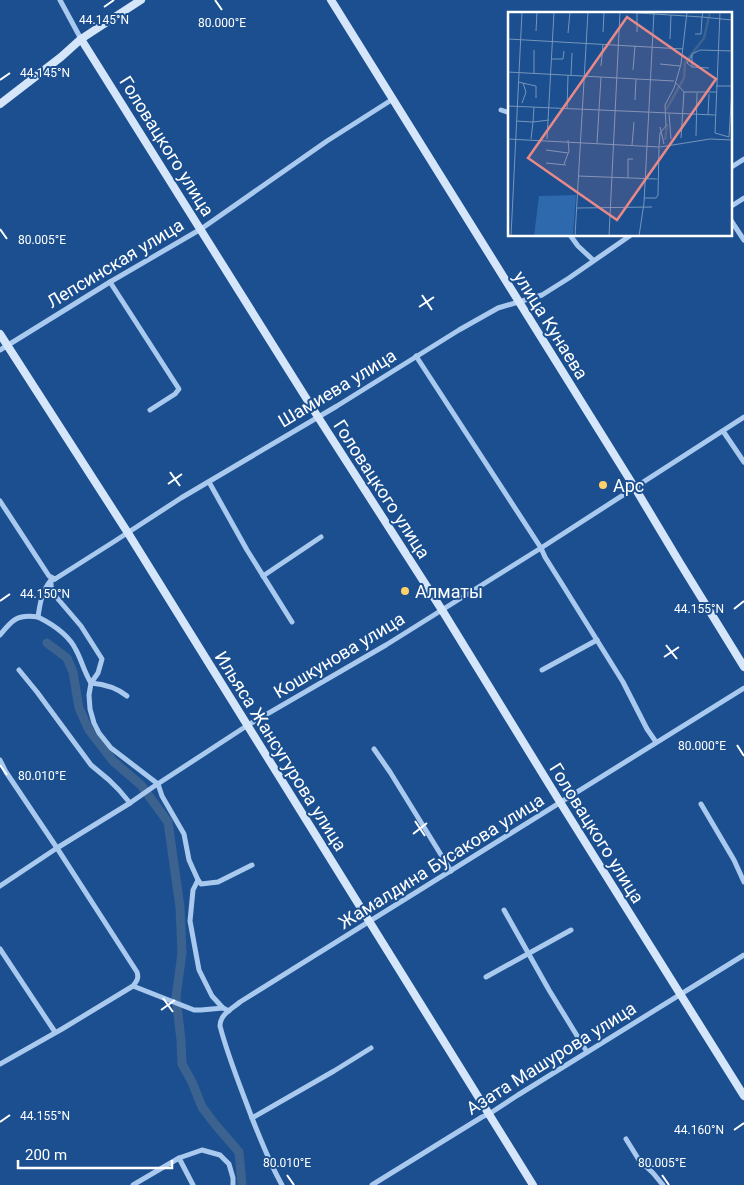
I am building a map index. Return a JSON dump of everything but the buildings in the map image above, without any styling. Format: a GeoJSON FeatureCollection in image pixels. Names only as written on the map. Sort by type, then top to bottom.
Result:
{"type":"FeatureCollection","features":[{"type":"Feature","properties":{"kind":"street","name":"Головацкого улица"},"geometry":{"type":"LineString","coordinates":[[60,0],[82,39],[200,229],[442,610],[744,1096]]}},
{"type":"Feature","properties":{"kind":"street"},"geometry":{"type":"LineString","coordinates":[[0,104],[82,39],[142,0]]}},
{"type":"Feature","properties":{"kind":"street","name":"улица Кунаева"},"geometry":{"type":"LineString","coordinates":[[331,0],[635,488],[744,667]]}},
{"type":"Feature","properties":{"kind":"street","name":"Лепсинская улица"},"geometry":{"type":"LineString","coordinates":[[4,348],[200,229],[393,98]]}},
{"type":"Feature","properties":{"kind":"street"},"geometry":{"type":"LineString","coordinates":[[502,110],[508,112]]}},
{"type":"Feature","properties":{"kind":"street"},"geometry":{"type":"LineString","coordinates":[[732,167],[744,159]]}},
{"type":"Feature","properties":{"kind":"street"},"geometry":{"type":"LineString","coordinates":[[732,206],[744,198]]}},
{"type":"Feature","properties":{"kind":"street"},"geometry":{"type":"LineString","coordinates":[[732,222],[744,240]]}},
{"type":"Feature","properties":{"kind":"street"},"geometry":{"type":"LineString","coordinates":[[571,236],[593,260]]}},
{"type":"Feature","properties":{"kind":"street","name":"Шамиева улица"},"geometry":{"type":"LineString","coordinates":[[53,579],[182,498],[488,313],[498,308],[542,295],[629,236]]}},
{"type":"Feature","properties":{"kind":"street"},"geometry":{"type":"LineString","coordinates":[[110,282],[179,389],[175,394],[150,410]]}},
{"type":"Feature","properties":{"kind":"street","name":"Ильяса Жансугурова улица"},"geometry":{"type":"LineString","coordinates":[[0,334],[4,348],[128,533],[533,1185]]}},
{"type":"Feature","properties":{"kind":"street"},"geometry":{"type":"LineString","coordinates":[[416,356],[541,548],[623,682],[647,729],[656,742]]}},
{"type":"Feature","properties":{"kind":"street","name":"Кошкунова улица"},"geometry":{"type":"LineString","coordinates":[[0,886],[248,725],[386,645],[744,417]]}},
{"type":"Feature","properties":{"kind":"street"},"geometry":{"type":"LineString","coordinates":[[723,431],[744,462]]}},
{"type":"Feature","properties":{"kind":"street"},"geometry":{"type":"LineString","coordinates":[[209,482],[246,550],[292,622]]}},
{"type":"Feature","properties":{"kind":"street"},"geometry":{"type":"LineString","coordinates":[[0,501],[49,576],[53,579]]}},
{"type":"Feature","properties":{"kind":"street"},"geometry":{"type":"LineString","coordinates":[[263,576],[321,537]]}},
{"type":"Feature","properties":{"kind":"street"},"geometry":{"type":"LineString","coordinates":[[38,617],[42,595],[46,586],[53,579]]}},
{"type":"Feature","properties":{"kind":"street"},"geometry":{"type":"LineString","coordinates":[[53,579],[52,592],[81,626],[102,659],[98,673],[91,683],[89,695],[94,723],[111,748],[158,784],[162,796],[184,834],[189,860],[198,880],[201,884],[218,882],[252,865]]}},
{"type":"Feature","properties":{"kind":"street"},"geometry":{"type":"LineString","coordinates":[[0,635],[11,622],[27,615],[38,617],[53,624],[76,649],[91,683]]}},
{"type":"Feature","properties":{"kind":"street"},"geometry":{"type":"LineString","coordinates":[[542,670],[597,640]]}},
{"type":"Feature","properties":{"kind":"street"},"geometry":{"type":"LineString","coordinates":[[19,670],[91,765],[109,780],[130,803]]}},
{"type":"Feature","properties":{"kind":"street"},"geometry":{"type":"LineString","coordinates":[[91,683],[102,684],[127,696]]}},
{"type":"Feature","properties":{"kind":"street","name":"Жамалдина Бусакова улица"},"geometry":{"type":"LineString","coordinates":[[229,1011],[240,1002],[744,688]]}},
{"type":"Feature","properties":{"kind":"street"},"geometry":{"type":"LineString","coordinates":[[374,749],[451,870]]}},
{"type":"Feature","properties":{"kind":"street"},"geometry":{"type":"LineString","coordinates":[[0,760],[138,976],[138,980],[133,986],[0,1064]]}},
{"type":"Feature","properties":{"kind":"street"},"geometry":{"type":"LineString","coordinates":[[701,804],[734,860],[744,882]]}},
{"type":"Feature","properties":{"kind":"street"},"geometry":{"type":"LineString","coordinates":[[198,880],[193,890],[190,921],[199,970],[212,996],[223,1008],[229,1011],[224,1015],[220,1026],[257,1132],[274,1172],[282,1185]]}},
{"type":"Feature","properties":{"kind":"street"},"geometry":{"type":"LineString","coordinates":[[504,910],[548,990],[587,1052]]}},
{"type":"Feature","properties":{"kind":"street"},"geometry":{"type":"LineString","coordinates":[[486,977],[571,930]]}},
{"type":"Feature","properties":{"kind":"street"},"geometry":{"type":"LineString","coordinates":[[0,948],[55,1032]]}},
{"type":"Feature","properties":{"kind":"street","name":"Азата Машурова улица"},"geometry":{"type":"LineString","coordinates":[[372,1185],[744,955]]}},
{"type":"Feature","properties":{"kind":"street"},"geometry":{"type":"LineString","coordinates":[[133,986],[194,1010],[223,1008]]}},
{"type":"Feature","properties":{"kind":"street"},"geometry":{"type":"LineString","coordinates":[[252,1118],[318,1081],[371,1048]]}},
{"type":"Feature","properties":{"kind":"street"},"geometry":{"type":"LineString","coordinates":[[626,1139],[639,1160],[658,1178],[662,1185]]}},
{"type":"Feature","properties":{"kind":"street"},"geometry":{"type":"LineString","coordinates":[[133,1185],[180,1158],[202,1150],[220,1155],[228,1164],[233,1178],[233,1185]]}},
{"type":"Feature","properties":{"kind":"street"},"geometry":{"type":"LineString","coordinates":[[180,1158],[193,1185]]}},
{"type":"Feature","properties":{"kind":"waterway"},"geometry":{"type":"LineString","coordinates":[[47,643],[67,658],[73,672],[79,708],[89,730],[113,761],[141,785],[168,822],[180,907],[182,953],[176,997],[182,1064],[202,1107],[239,1152],[242,1185]]}},
{"type":"Feature","properties":{"kind":"place","name":"Арс"},"geometry":{"type":"Point","coordinates":[603,485]}},
{"type":"Feature","properties":{"kind":"place","name":"Алматы"},"geometry":{"type":"Point","coordinates":[405,591]}}]}
